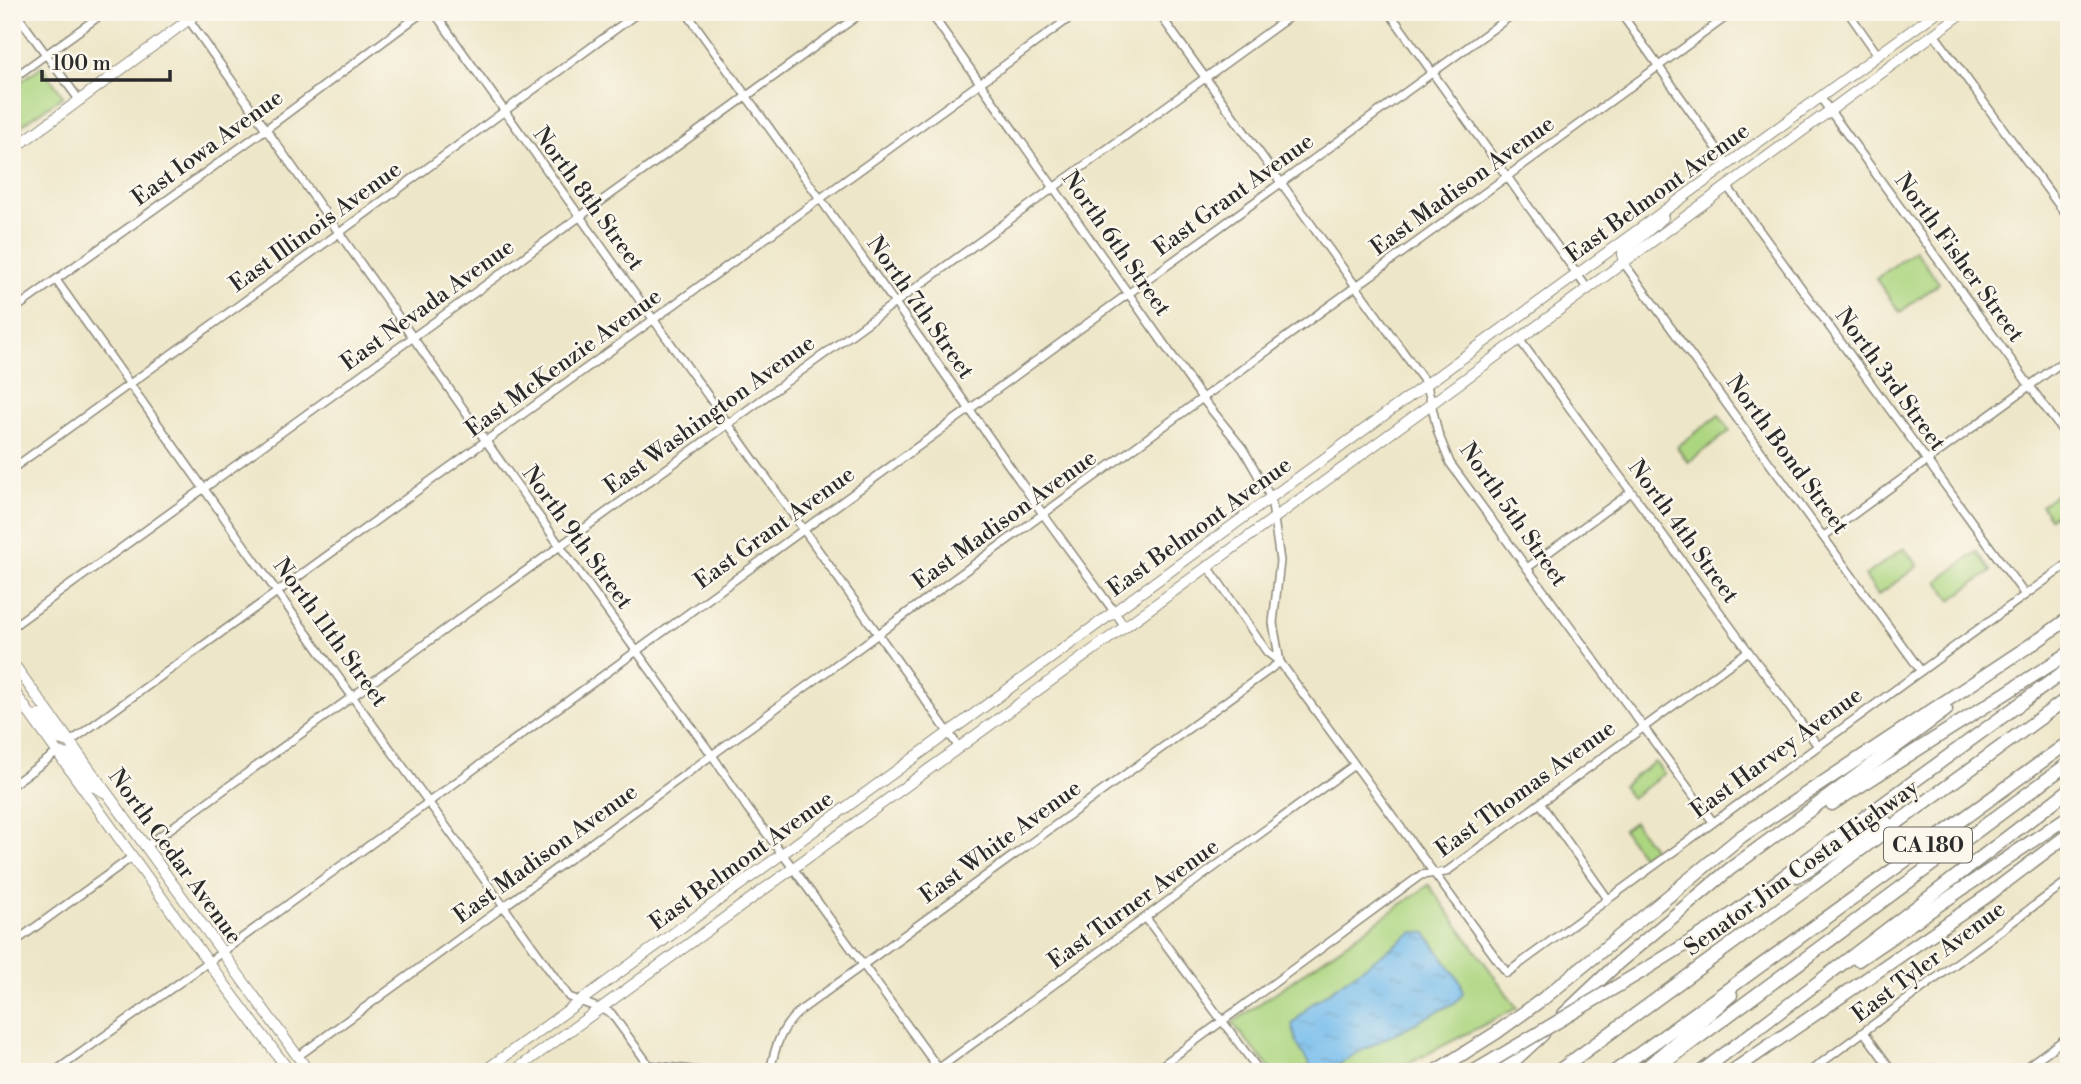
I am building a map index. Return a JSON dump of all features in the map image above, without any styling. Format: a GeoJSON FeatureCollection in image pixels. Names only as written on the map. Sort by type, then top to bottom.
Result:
{"type":"FeatureCollection","features":[{"type":"Feature","properties":{"kind":"highway"},"geometry":{"type":"LineString","coordinates":[[1502,1072],[1618,963],[1730,869],[2069,618]]}},
{"type":"Feature","properties":{"kind":"highway"},"geometry":{"type":"LineString","coordinates":[[1434,1072],[1496,1033],[1544,998],[1742,836],[2038,640]]}},
{"type":"Feature","properties":{"kind":"highway"},"geometry":{"type":"LineString","coordinates":[[1675,916],[1809,819],[2069,653]]}},
{"type":"Feature","properties":{"kind":"highway"},"geometry":{"type":"LineString","coordinates":[[1720,923],[2069,668]]}},
{"type":"Feature","properties":{"kind":"highway","name":"Senator Jim Costa Highway"},"geometry":{"type":"LineString","coordinates":[[1557,1072],[2069,697]]}},
{"type":"Feature","properties":{"kind":"highway","name":"CA 180"},"geometry":{"type":"LineString","coordinates":[[1614,1072],[2069,742]]}},
{"type":"Feature","properties":{"kind":"highway"},"geometry":{"type":"LineString","coordinates":[[1652,1072],[2069,763]]}},
{"type":"Feature","properties":{"kind":"highway"},"geometry":{"type":"LineString","coordinates":[[1473,1072],[1967,772]]}},
{"type":"Feature","properties":{"kind":"highway"},"geometry":{"type":"LineString","coordinates":[[1701,1072],[2069,790]]}},
{"type":"Feature","properties":{"kind":"highway"},"geometry":{"type":"LineString","coordinates":[[1796,1000],[2069,816]]}},
{"type":"Feature","properties":{"kind":"highway"},"geometry":{"type":"LineString","coordinates":[[1731,1072],[1987,896],[2069,834]]}},
{"type":"Feature","properties":{"kind":"highway"},"geometry":{"type":"LineString","coordinates":[[1641,1072],[1787,947]]}},
{"type":"Feature","properties":{"kind":"main road"},"geometry":{"type":"LineString","coordinates":[[12,150],[199,12]]}},
{"type":"Feature","properties":{"kind":"main road","name":"East Belmont Avenue"},"geometry":{"type":"LineString","coordinates":[[483,1072],[1937,12]]}},
{"type":"Feature","properties":{"kind":"main road","name":"East Belmont Avenue"},"geometry":{"type":"LineString","coordinates":[[513,1072],[1431,404],[1964,12]]}},
{"type":"Feature","properties":{"kind":"main road"},"geometry":{"type":"LineString","coordinates":[[1623,261],[1623,252],[1654,228],[1677,202]]}},
{"type":"Feature","properties":{"kind":"main road","name":"North Cedar Avenue"},"geometry":{"type":"LineString","coordinates":[[12,662],[309,1072]]}},
{"type":"Feature","properties":{"kind":"main road","name":"North Cedar Avenue"},"geometry":{"type":"LineString","coordinates":[[12,689],[287,1068]]}},
{"type":"Feature","properties":{"kind":"main road"},"geometry":{"type":"LineString","coordinates":[[20,700],[31,704],[57,739],[70,742]]}},
{"type":"Feature","properties":{"kind":"main road"},"geometry":{"type":"LineString","coordinates":[[58,752],[71,755],[93,786],[107,794]]}},
{"type":"Feature","properties":{"kind":"street"},"geometry":{"type":"LineString","coordinates":[[15,12],[80,101]]}},
{"type":"Feature","properties":{"kind":"street"},"geometry":{"type":"LineString","coordinates":[[12,79],[105,12]]}},
{"type":"Feature","properties":{"kind":"street","name":"East Iowa Avenue"},"geometry":{"type":"LineString","coordinates":[[12,311],[424,12]]}},
{"type":"Feature","properties":{"kind":"street","name":"North 8th Street"},"geometry":{"type":"LineString","coordinates":[[434,12],[958,746]]}},
{"type":"Feature","properties":{"kind":"street","name":"East Illinois Avenue"},"geometry":{"type":"LineString","coordinates":[[12,468],[339,233],[639,12]]}},
{"type":"Feature","properties":{"kind":"street","name":"North 7th Street"},"geometry":{"type":"LineString","coordinates":[[686,12],[1124,625]]}},
{"type":"Feature","properties":{"kind":"street","name":"East Nevada Avenue"},"geometry":{"type":"LineString","coordinates":[[12,627],[863,12]]}},
{"type":"Feature","properties":{"kind":"street","name":"North 6th Street"},"geometry":{"type":"LineString","coordinates":[[930,12],[1202,398],[1243,449],[1271,498]]}},
{"type":"Feature","properties":{"kind":"street","name":"East McKenzie Avenue"},"geometry":{"type":"LineString","coordinates":[[70,742],[1078,12]]}},
{"type":"Feature","properties":{"kind":"street","name":"North 5th Street"},"geometry":{"type":"LineString","coordinates":[[1158,12],[1427,385],[1438,433],[1450,463],[1713,822]]}},
{"type":"Feature","properties":{"kind":"street","name":"East Washington Avenue"},"geometry":{"type":"LineString","coordinates":[[145,847],[1296,12]]}},
{"type":"Feature","properties":{"kind":"street"},"geometry":{"type":"LineString","coordinates":[[1389,12],[1587,288]]}},
{"type":"Feature","properties":{"kind":"street","name":"East Grant Avenue"},"geometry":{"type":"LineString","coordinates":[[54,1072],[429,803],[1516,12]]}},
{"type":"Feature","properties":{"kind":"street"},"geometry":{"type":"LineString","coordinates":[[1620,12],[1728,164]]}},
{"type":"Feature","properties":{"kind":"street","name":"East Madison Avenue"},"geometry":{"type":"LineString","coordinates":[[297,1057],[1733,12]]}},
{"type":"Feature","properties":{"kind":"street"},"geometry":{"type":"LineString","coordinates":[[1848,12],[1878,55]]}},
{"type":"Feature","properties":{"kind":"street","name":"North 9th Street"},"geometry":{"type":"LineString","coordinates":[[189,20],[560,546],[938,1071]]}},
{"type":"Feature","properties":{"kind":"street"},"geometry":{"type":"LineString","coordinates":[[1934,34],[2069,219]]}},
{"type":"Feature","properties":{"kind":"street","name":"North Fisher Street"},"geometry":{"type":"LineString","coordinates":[[1820,97],[2069,440]]}},
{"type":"Feature","properties":{"kind":"street","name":"North 3rd Street"},"geometry":{"type":"LineString","coordinates":[[1727,186],[2025,595]]}},
{"type":"Feature","properties":{"kind":"street","name":"North Bond Street"},"geometry":{"type":"LineString","coordinates":[[1623,261],[1921,671]]}},
{"type":"Feature","properties":{"kind":"street","name":"North 11th Street"},"geometry":{"type":"LineString","coordinates":[[56,280],[569,997],[580,1001]]}},
{"type":"Feature","properties":{"kind":"street","name":"North 4th Street"},"geometry":{"type":"LineString","coordinates":[[1519,339],[1818,746]]}},
{"type":"Feature","properties":{"kind":"street"},"geometry":{"type":"LineString","coordinates":[[1824,536],[2069,357]]}},
{"type":"Feature","properties":{"kind":"street"},"geometry":{"type":"LineString","coordinates":[[1527,568],[1631,492]]}},
{"type":"Feature","properties":{"kind":"street"},"geometry":{"type":"LineString","coordinates":[[1271,498],[1280,561],[1273,623],[1280,662]]}},
{"type":"Feature","properties":{"kind":"street","name":"East Harvey Avenue"},"geometry":{"type":"LineString","coordinates":[[1433,873],[1507,973],[2069,563]]}},
{"type":"Feature","properties":{"kind":"street"},"geometry":{"type":"LineString","coordinates":[[1207,565],[1267,652],[1280,662],[1433,873]]}},
{"type":"Feature","properties":{"kind":"street","name":"East Thomas Avenue"},"geometry":{"type":"LineString","coordinates":[[1153,1072],[1421,876],[1446,872],[1748,651]]}},
{"type":"Feature","properties":{"kind":"street","name":"East White Avenue"},"geometry":{"type":"LineString","coordinates":[[770,1072],[778,1041],[791,1019],[862,964],[1280,662]]}},
{"type":"Feature","properties":{"kind":"street"},"geometry":{"type":"LineString","coordinates":[[12,785],[58,752]]}},
{"type":"Feature","properties":{"kind":"street","name":"East Turner Avenue"},"geometry":{"type":"LineString","coordinates":[[938,1071],[1354,765]]}},
{"type":"Feature","properties":{"kind":"street"},"geometry":{"type":"LineString","coordinates":[[1540,803],[1608,899]]}},
{"type":"Feature","properties":{"kind":"street"},"geometry":{"type":"LineString","coordinates":[[12,944],[132,857]]}},
{"type":"Feature","properties":{"kind":"street","name":"East Tyler Avenue"},"geometry":{"type":"LineString","coordinates":[[1809,1072],[2069,880]]}},
{"type":"Feature","properties":{"kind":"street"},"geometry":{"type":"LineString","coordinates":[[1146,918],[1260,1072]]}},
{"type":"Feature","properties":{"kind":"street"},"geometry":{"type":"LineString","coordinates":[[580,1001],[611,1013],[649,1065]]}},
{"type":"Feature","properties":{"kind":"street"},"geometry":{"type":"LineString","coordinates":[[1864,1032],[1893,1072]]}},
{"type":"Feature","properties":{"kind":"street"},"geometry":{"type":"LineString","coordinates":[[2019,1072],[2069,1036]]}},
{"type":"Feature","properties":{"kind":"street"},"geometry":{"type":"LineString","coordinates":[[639,1072],[649,1065],[709,1072]]}},
{"type":"Feature","properties":{"kind":"street"},"geometry":{"type":"LineString","coordinates":[[274,1072],[287,1068]]}},
{"type":"Feature","properties":{"kind":"green space"},"geometry":{"type":"Polygon","coordinates":[[[42,66],[63,96],[12,132],[12,88],[42,66]]]}},
{"type":"Feature","properties":{"kind":"green space"},"geometry":{"type":"Polygon","coordinates":[[[1915,250],[1939,283],[1900,312],[1876,279],[1915,250]]]}},
{"type":"Feature","properties":{"kind":"green space"},"geometry":{"type":"Polygon","coordinates":[[[1719,415],[1730,431],[1688,462],[1677,447],[1719,415]]]}},
{"type":"Feature","properties":{"kind":"green space"},"geometry":{"type":"Polygon","coordinates":[[[2069,485],[2069,504],[2050,518],[2041,505],[2069,485]]]}},
{"type":"Feature","properties":{"kind":"green space"},"geometry":{"type":"Polygon","coordinates":[[[1904,548],[1918,566],[1878,595],[1865,576],[1904,548]]]}},
{"type":"Feature","properties":{"kind":"green space"},"geometry":{"type":"Polygon","coordinates":[[[1977,552],[1991,571],[1951,600],[1938,581],[1977,552]]]}},
{"type":"Feature","properties":{"kind":"green space"},"geometry":{"type":"Polygon","coordinates":[[[1655,762],[1664,774],[1631,798],[1622,786],[1655,762]]]}},
{"type":"Feature","properties":{"kind":"green space"},"geometry":{"type":"Polygon","coordinates":[[[1634,822],[1653,848],[1642,856],[1623,830],[1634,822]]]}},
{"type":"Feature","properties":{"kind":"green space"},"geometry":{"type":"Polygon","coordinates":[[[1429,885],[1517,1008],[1392,1072],[1273,1072],[1232,1023],[1429,885]]]}},
{"type":"Feature","properties":{"kind":"water"},"geometry":{"type":"Polygon","coordinates":[[[1413,932],[1426,933],[1461,983],[1463,994],[1456,1002],[1355,1054],[1331,1070],[1314,1072],[1297,1044],[1292,1025],[1309,1006],[1413,932]]]}}]}
